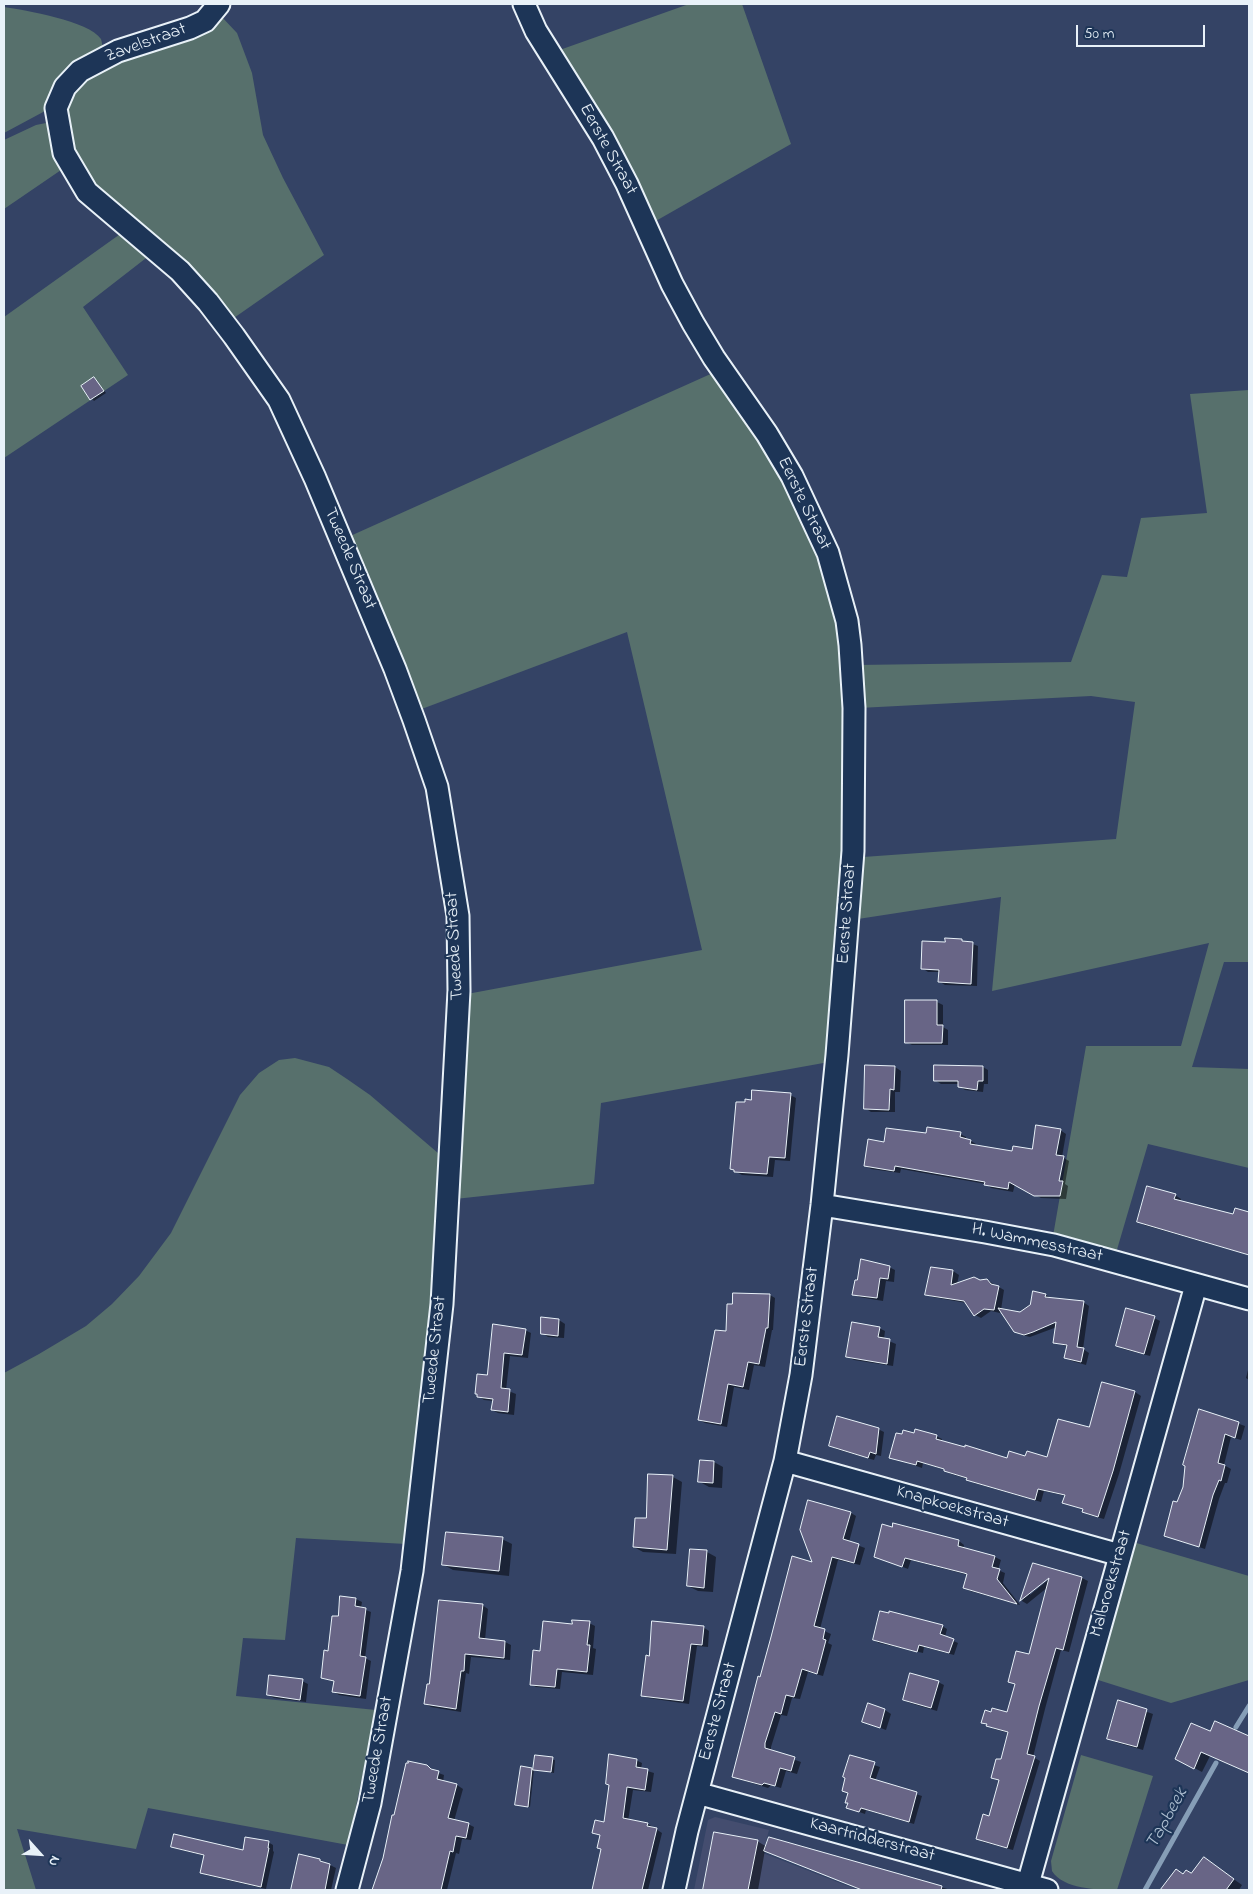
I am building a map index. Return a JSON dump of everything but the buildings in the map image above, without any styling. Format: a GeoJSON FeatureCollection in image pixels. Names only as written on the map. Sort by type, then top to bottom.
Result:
{"type":"FeatureCollection","features":[{"type":"Feature","properties":{"kind":"street","name":"Zavelstraat"},"geometry":{"type":"LineString","coordinates":[[56,108],[66,87],[80,71],[118,51],[198,25],[205,21],[219,4]]}},
{"type":"Feature","properties":{"kind":"street","name":"Eerste Straat"},"geometry":{"type":"LineString","coordinates":[[524,4],[536,31],[603,138],[627,184],[672,284],[693,323],[714,358],[767,434],[792,476],[828,553],[845,615],[850,645],[854,708],[853,851],[837,1055],[822,1205],[801,1375],[785,1461],[696,1793],[674,1890]]}},
{"type":"Feature","properties":{"kind":"street","name":"Tweede Straat"},"geometry":{"type":"LineString","coordinates":[[56,108],[64,153],[87,192],[180,271],[208,302],[279,400],[319,487],[398,677],[437,787],[449,854],[458,916],[459,991],[442,1304],[412,1571],[370,1803],[347,1890]]}},
{"type":"Feature","properties":{"kind":"street","name":"H. Wammesstraat"},"geometry":{"type":"LineString","coordinates":[[822,1205],[1054,1245],[1249,1299]]}},
{"type":"Feature","properties":{"kind":"street","name":"Malbroekstraat"},"geometry":{"type":"LineString","coordinates":[[1037,1887],[1120,1555],[1196,1285]]}},
{"type":"Feature","properties":{"kind":"street","name":"Knapkoekstraat"},"geometry":{"type":"LineString","coordinates":[[785,1461],[1120,1555]]}},
{"type":"Feature","properties":{"kind":"street","name":"Kaartridderstraat"},"geometry":{"type":"LineString","coordinates":[[696,1793],[1037,1887]]}},
{"type":"Feature","properties":{"kind":"shaded area"},"geometry":{"type":"Polygon","coordinates":[[[715,1817],[769,1830],[763,1853],[858,1890],[694,1890],[708,1820],[715,1817]]]}},
{"type":"Feature","properties":{"kind":"green space"},"geometry":{"type":"Polygon","coordinates":[[[689,4],[742,4],[791,144],[654,222],[554,52],[689,4]]]}},
{"type":"Feature","properties":{"kind":"green space"},"geometry":{"type":"Polygon","coordinates":[[[4,7],[56,17],[84,27],[101,39],[103,47],[75,67],[59,82],[48,100],[45,111],[4,133],[4,7]]]}},
{"type":"Feature","properties":{"kind":"green space"},"geometry":{"type":"Polygon","coordinates":[[[220,15],[237,33],[252,73],[263,135],[283,178],[324,255],[231,320],[90,181],[75,156],[65,126],[67,102],[87,75],[220,15]]]}},
{"type":"Feature","properties":{"kind":"green space"},"geometry":{"type":"Polygon","coordinates":[[[46,123],[64,168],[4,209],[4,140],[36,125],[46,123]]]}},
{"type":"Feature","properties":{"kind":"green space"},"geometry":{"type":"Polygon","coordinates":[[[123,232],[150,255],[83,307],[128,375],[4,458],[4,317],[123,232]]]}},
{"type":"Feature","properties":{"kind":"green space"},"geometry":{"type":"Polygon","coordinates":[[[715,372],[767,449],[804,522],[842,617],[849,852],[829,1062],[601,1103],[594,1184],[455,1199],[467,994],[702,950],[627,632],[419,710],[348,537],[715,372]]]}},
{"type":"Feature","properties":{"kind":"green space"},"geometry":{"type":"Polygon","coordinates":[[[1249,390],[1249,962],[1224,962],[1192,1067],[1249,1069],[1249,1168],[1148,1144],[1116,1253],[1053,1236],[1086,1046],[1181,1046],[1209,943],[992,991],[1001,897],[858,919],[863,857],[1116,839],[1135,702],[1091,696],[859,708],[857,665],[1071,662],[1102,575],[1127,577],[1141,518],[1207,513],[1190,394],[1249,390]]]}},
{"type":"Feature","properties":{"kind":"green space"},"geometry":{"type":"Polygon","coordinates":[[[295,1058],[329,1067],[347,1079],[370,1095],[445,1159],[434,1299],[406,1544],[296,1538],[285,1640],[243,1638],[236,1696],[376,1710],[348,1845],[148,1808],[136,1849],[17,1829],[36,1890],[4,1890],[4,1373],[86,1326],[112,1304],[139,1276],[171,1233],[240,1095],[259,1073],[279,1060],[295,1058]]]}},
{"type":"Feature","properties":{"kind":"green space"},"geometry":{"type":"Polygon","coordinates":[[[1133,1542],[1249,1576],[1249,1680],[1171,1703],[1095,1679],[1133,1542]]]}},
{"type":"Feature","properties":{"kind":"green space"},"geometry":{"type":"Polygon","coordinates":[[[1081,1755],[1153,1776],[1117,1890],[1091,1889],[1072,1885],[1064,1882],[1052,1871],[1051,1861],[1081,1755]]]}},
{"type":"Feature","properties":{"kind":"waterway","name":"Tapbeek"},"geometry":{"type":"LineString","coordinates":[[1236,1727],[1249,1706]]}},
{"type":"Feature","properties":{"kind":"waterway","name":"Tapbeek"},"geometry":{"type":"LineString","coordinates":[[1145,1890],[1216,1763]]}}]}
